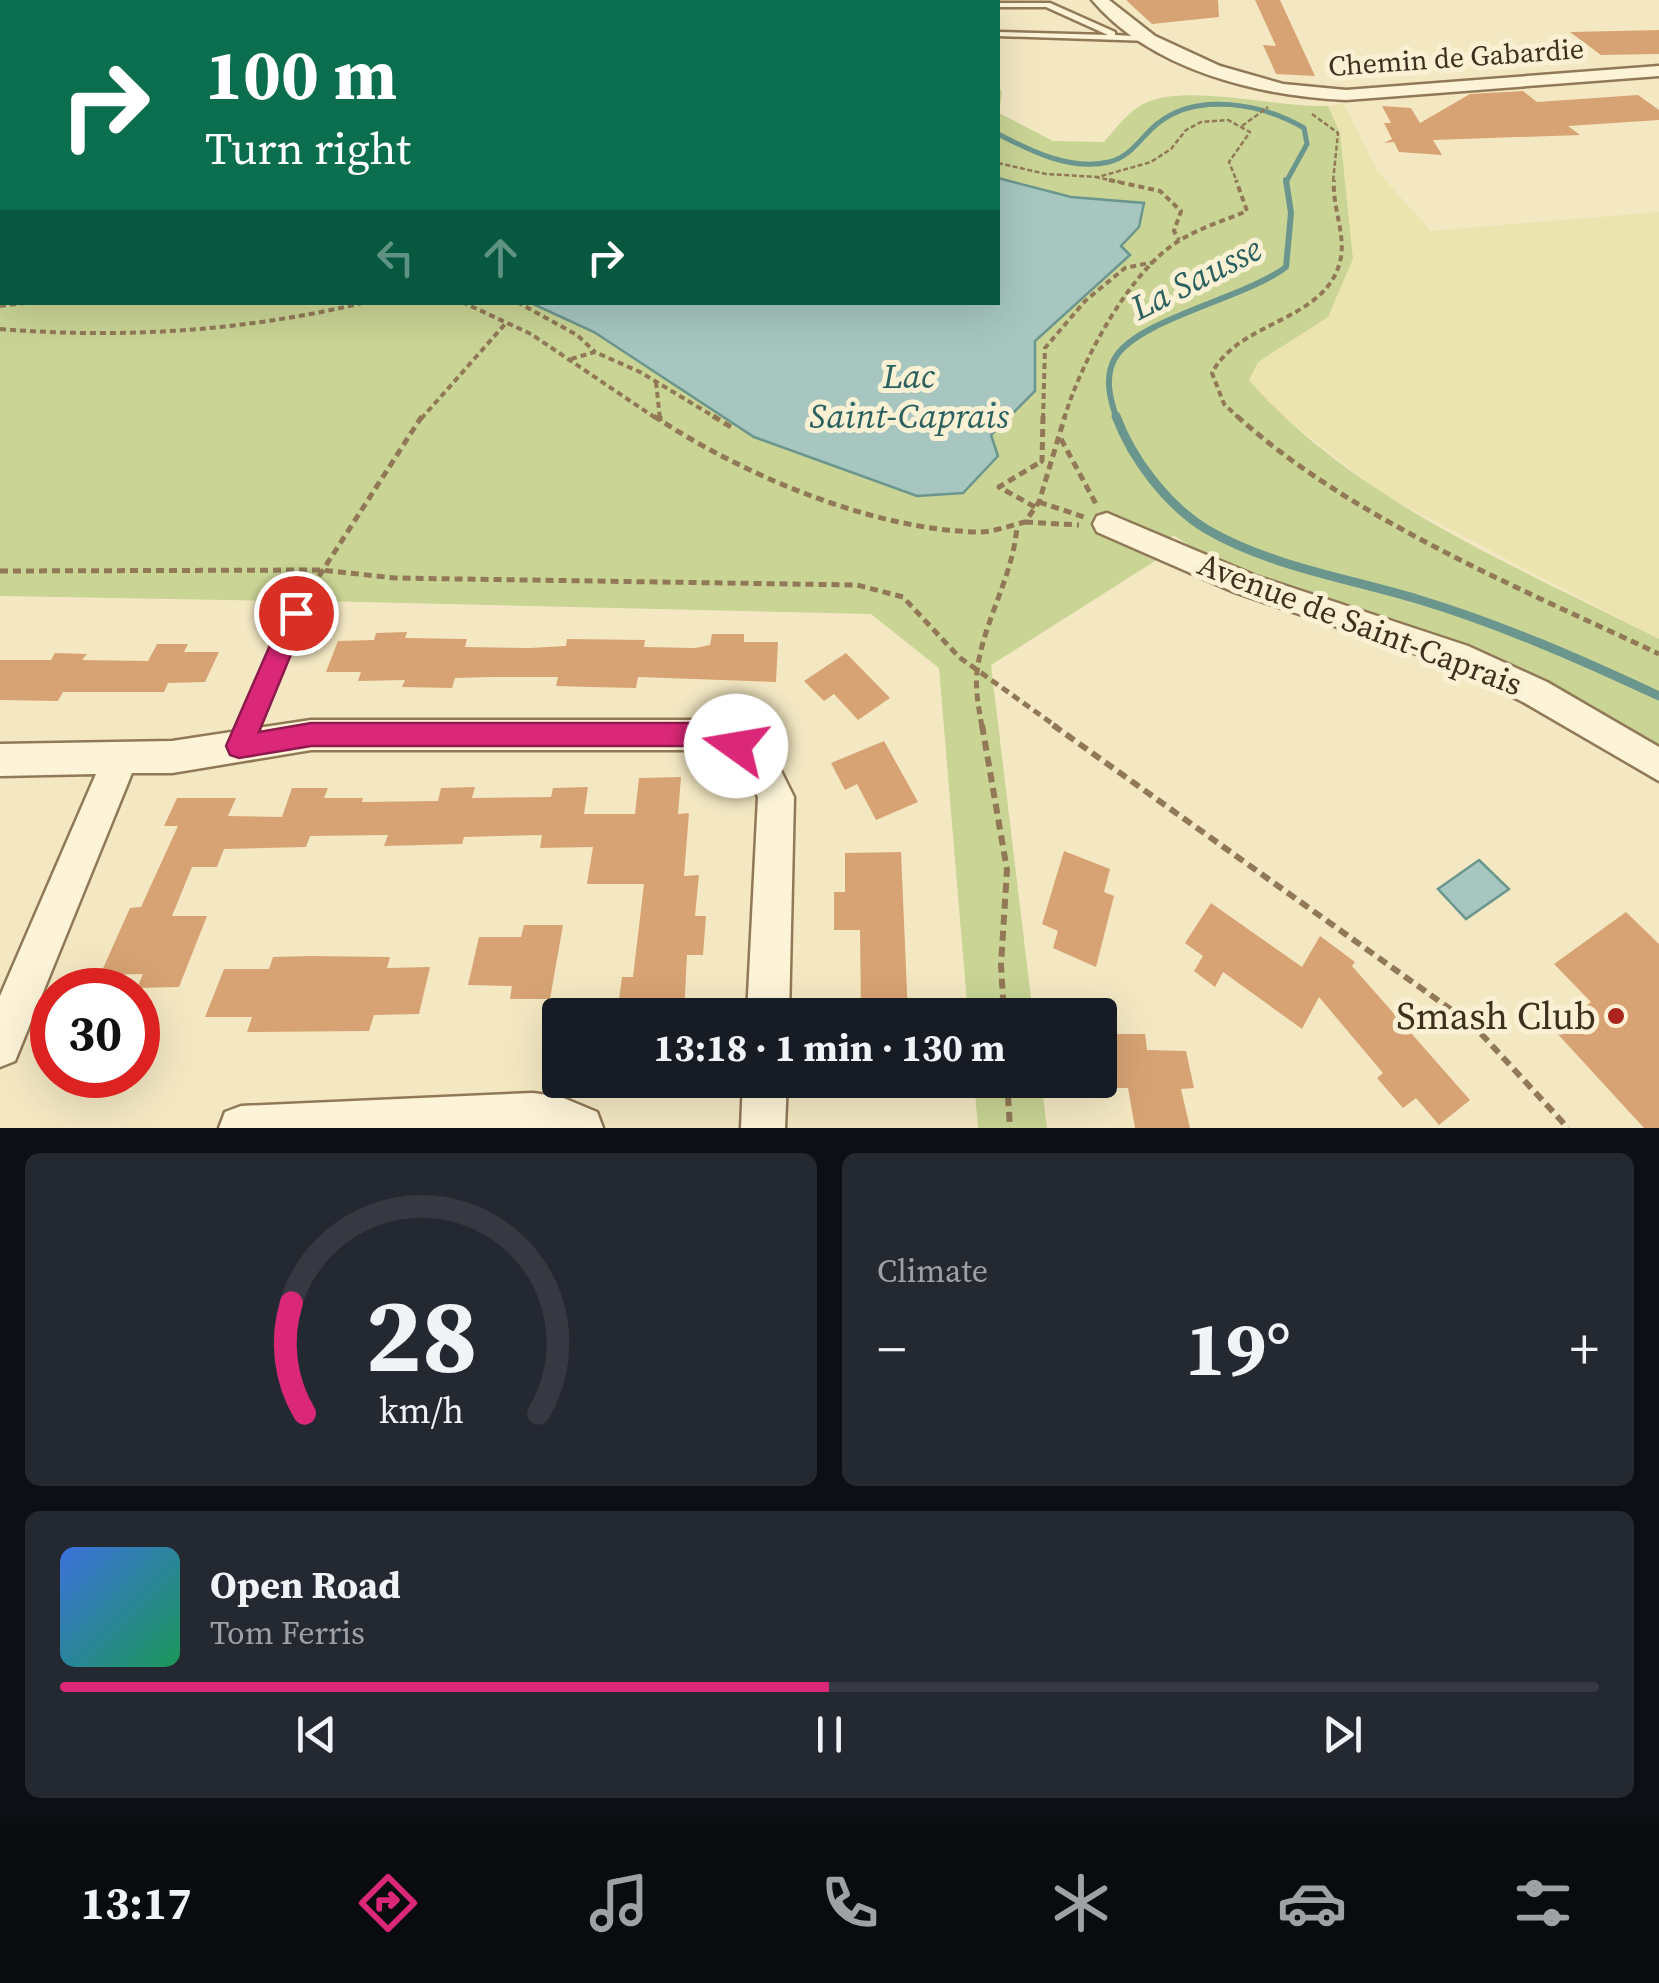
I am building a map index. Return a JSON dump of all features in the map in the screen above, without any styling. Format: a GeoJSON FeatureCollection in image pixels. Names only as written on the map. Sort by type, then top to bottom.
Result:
{"type":"FeatureCollection","features":[{"type":"Feature","properties":{"kind":"street","name":"Chemin de Gabardie"},"geometry":{"type":"LineString","coordinates":[[1100,0],[1150,38],[1242,80],[1316,94],[1659,71]]}},
{"type":"Feature","properties":{"kind":"street","name":"Avenue de Saint-Caprais"},"geometry":{"type":"LineString","coordinates":[[1107,524],[1245,584],[1457,655],[1535,692],[1659,765]]}},
{"type":"Feature","properties":{"kind":"street"},"geometry":{"type":"LineString","coordinates":[[0,760],[172,758],[311,735],[702,735],[736,746],[760,764],[776,798],[769,998]]}},
{"type":"Feature","properties":{"kind":"street"},"geometry":{"type":"LineString","coordinates":[[0,1046],[119,761]]}},
{"type":"Feature","properties":{"kind":"street"},"geometry":{"type":"LineString","coordinates":[[763,1128],[765,1098]]}},
{"type":"Feature","properties":{"kind":"street"},"geometry":{"type":"LineString","coordinates":[[241,1128],[534,1115],[561,1119],[581,1128]]}},
{"type":"Feature","properties":{"kind":"lane"},"geometry":{"type":"LineString","coordinates":[[1000,5],[1046,5],[1123,38]]}},
{"type":"Feature","properties":{"kind":"lane"},"geometry":{"type":"LineString","coordinates":[[1000,34],[1150,38]]}},
{"type":"Feature","properties":{"kind":"lane"},"geometry":{"type":"LineString","coordinates":[[239,746],[296,613]]}},
{"type":"Feature","properties":{"kind":"path"},"geometry":{"type":"LineString","coordinates":[[1244,125],[1279,100]]}},
{"type":"Feature","properties":{"kind":"path"},"geometry":{"type":"LineString","coordinates":[[1299,104],[1338,133],[1333,194],[1340,261],[1324,290],[1307,306],[1222,354],[1211,374],[1215,394],[1230,415],[1260,442],[1311,475],[1430,540],[1659,654]]}},
{"type":"Feature","properties":{"kind":"path"},"geometry":{"type":"LineString","coordinates":[[468,305],[571,359],[660,420],[769,480],[838,504],[950,531],[983,532],[1017,526],[1025,522],[1037,505],[1067,408],[1105,325],[1154,262],[1179,240],[1246,212],[1228,162],[1250,132],[1244,125],[1220,120],[1198,122],[1180,135],[1171,149],[1142,167],[1093,176]]}},
{"type":"Feature","properties":{"kind":"path"},"geometry":{"type":"LineString","coordinates":[[1000,164],[1023,170],[1093,176],[1160,191],[1180,212],[1174,231],[1179,240]]}},
{"type":"Feature","properties":{"kind":"path"},"geometry":{"type":"LineString","coordinates":[[1042,461],[1046,348],[1085,301],[1126,268],[1154,262]]}},
{"type":"Feature","properties":{"kind":"path"},"geometry":{"type":"LineString","coordinates":[[0,329],[145,333],[316,316],[356,305]]}},
{"type":"Feature","properties":{"kind":"path"},"geometry":{"type":"LineString","coordinates":[[522,305],[577,335],[596,352],[731,427]]}},
{"type":"Feature","properties":{"kind":"path"},"geometry":{"type":"LineString","coordinates":[[296,613],[427,409],[506,323]]}},
{"type":"Feature","properties":{"kind":"path"},"geometry":{"type":"LineString","coordinates":[[571,359],[596,352]]}},
{"type":"Feature","properties":{"kind":"path"},"geometry":{"type":"LineString","coordinates":[[656,382],[660,420]]}},
{"type":"Feature","properties":{"kind":"path"},"geometry":{"type":"LineString","coordinates":[[1060,436],[1107,524]]}},
{"type":"Feature","properties":{"kind":"path"},"geometry":{"type":"LineString","coordinates":[[1042,461],[1051,467]]}},
{"type":"Feature","properties":{"kind":"path"},"geometry":{"type":"LineString","coordinates":[[1042,461],[999,487],[1037,505],[1107,524]]}},
{"type":"Feature","properties":{"kind":"path"},"geometry":{"type":"LineString","coordinates":[[1025,522],[1043,526],[1107,524]]}},
{"type":"Feature","properties":{"kind":"path"},"geometry":{"type":"LineString","coordinates":[[1003,998],[1001,965],[1007,870],[976,692],[975,666],[998,606],[1017,526]]}},
{"type":"Feature","properties":{"kind":"path"},"geometry":{"type":"LineString","coordinates":[[0,571],[322,570],[395,578],[496,581],[856,585],[903,597],[943,642],[1474,1026],[1568,1128]]}},
{"type":"Feature","properties":{"kind":"path"},"geometry":{"type":"LineString","coordinates":[[1008,1098],[1010,1128]]}},
{"type":"Feature","properties":{"kind":"shaded area"},"geometry":{"type":"Polygon","coordinates":[[[1344,104],[1378,172],[1431,231],[1659,212],[1659,639],[1383,494],[1273,409],[1249,380],[1258,362],[1328,317],[1353,259],[1340,133],[1328,106],[1344,104]]]}},
{"type":"Feature","properties":{"kind":"green space"},"geometry":{"type":"Polygon","coordinates":[[[1213,96],[1328,106],[1340,133],[1353,259],[1328,317],[1258,362],[1249,380],[1291,423],[1388,496],[1441,528],[1659,639],[1659,755],[1223,566],[1173,535],[1155,561],[991,665],[1031,998],[967,998],[939,668],[871,614],[321,601],[302,612],[283,613],[283,601],[0,596],[0,305],[1000,305],[1000,114],[1053,141],[1104,142],[1137,108],[1169,97],[1213,96]]]}},
{"type":"Feature","properties":{"kind":"green space"},"geometry":{"type":"Polygon","coordinates":[[[976,1098],[1043,1098],[1047,1128],[978,1128],[976,1098]]]}},
{"type":"Feature","properties":{"kind":"water","name":"Lac Saint-Caprais"},"geometry":{"type":"Polygon","coordinates":[[[1000,179],[1071,197],[1144,203],[1139,227],[1121,246],[1130,255],[1035,341],[1035,391],[991,435],[998,456],[963,493],[917,496],[754,437],[594,332],[535,305],[1000,305],[1000,179]]]}},
{"type":"Feature","properties":{"kind":"water"},"geometry":{"type":"Polygon","coordinates":[[[1479,860],[1509,889],[1466,919],[1438,889],[1479,860]]]}},
{"type":"Feature","properties":{"kind":"building"},"geometry":{"type":"Polygon","coordinates":[[[1126,0],[1218,0],[1219,17],[1152,24],[1126,0]]]}},
{"type":"Feature","properties":{"kind":"building"},"geometry":{"type":"Polygon","coordinates":[[[1255,0],[1280,0],[1315,76],[1276,74],[1263,45],[1276,46],[1255,0]]]}},
{"type":"Feature","properties":{"kind":"building"},"geometry":{"type":"Polygon","coordinates":[[[1659,30],[1659,54],[1601,55],[1570,32],[1659,30]]]}},
{"type":"Feature","properties":{"kind":"building"},"geometry":{"type":"Polygon","coordinates":[[[1523,91],[1537,102],[1638,95],[1659,110],[1659,120],[1568,126],[1580,135],[1433,140],[1442,155],[1399,152],[1394,142],[1384,143],[1392,139],[1384,123],[1391,123],[1382,106],[1411,108],[1420,123],[1470,94],[1523,91]]]}},
{"type":"Feature","properties":{"kind":"building"},"geometry":{"type":"Polygon","coordinates":[[[407,632],[405,638],[467,639],[465,647],[530,648],[566,646],[567,639],[645,640],[644,647],[695,648],[710,645],[712,634],[744,634],[744,642],[778,642],[776,682],[638,677],[636,688],[556,686],[558,677],[492,677],[455,678],[452,688],[402,687],[405,680],[358,681],[361,672],[326,672],[338,641],[374,640],[376,633],[407,632]]]}},
{"type":"Feature","properties":{"kind":"building"},"geometry":{"type":"Polygon","coordinates":[[[157,644],[188,644],[184,652],[219,652],[205,682],[168,683],[164,692],[63,692],[58,701],[0,700],[0,660],[51,660],[55,653],[87,654],[82,660],[148,661],[157,644]]]}},
{"type":"Feature","properties":{"kind":"building"},"geometry":{"type":"Polygon","coordinates":[[[846,653],[890,698],[858,720],[834,694],[824,701],[804,681],[846,653]]]}},
{"type":"Feature","properties":{"kind":"building"},"geometry":{"type":"Polygon","coordinates":[[[884,741],[918,802],[876,820],[857,784],[845,790],[831,763],[884,741]]]}},
{"type":"Feature","properties":{"kind":"building"},"geometry":{"type":"Polygon","coordinates":[[[681,777],[678,814],[689,813],[684,876],[699,875],[695,916],[706,916],[703,955],[687,955],[685,998],[619,998],[622,977],[633,977],[644,884],[587,884],[593,847],[540,848],[542,835],[464,837],[462,844],[384,846],[388,835],[310,836],[306,847],[224,849],[217,867],[192,867],[172,916],[207,916],[179,987],[160,987],[160,968],[103,968],[130,908],[141,907],[178,826],[164,826],[177,798],[236,798],[228,816],[282,817],[292,788],[328,788],[324,798],[363,798],[362,802],[438,801],[441,788],[475,787],[472,798],[551,797],[553,788],[588,787],[584,814],[635,814],[639,778],[681,777]]]}},
{"type":"Feature","properties":{"kind":"building"},"geometry":{"type":"Polygon","coordinates":[[[1064,851],[1110,869],[1104,892],[1114,896],[1096,967],[1053,948],[1058,931],[1042,924],[1064,851]]]}},
{"type":"Feature","properties":{"kind":"building"},"geometry":{"type":"Polygon","coordinates":[[[901,852],[907,998],[861,998],[860,930],[834,930],[834,892],[845,892],[845,853],[901,852]]]}},
{"type":"Feature","properties":{"kind":"building"},"geometry":{"type":"Polygon","coordinates":[[[1211,903],[1302,967],[1320,936],[1355,962],[1352,966],[1470,1100],[1439,1125],[1416,1098],[1403,1108],[1377,1078],[1383,1073],[1319,997],[1302,1029],[1223,972],[1215,987],[1194,971],[1203,956],[1185,943],[1211,903]]]}},
{"type":"Feature","properties":{"kind":"building","name":"Smash Club"},"geometry":{"type":"Polygon","coordinates":[[[1626,912],[1659,944],[1659,1128],[1644,1128],[1554,1030],[1591,1002],[1554,964],[1626,912]]]}},
{"type":"Feature","properties":{"kind":"building"},"geometry":{"type":"Polygon","coordinates":[[[524,925],[563,925],[550,998],[510,999],[512,986],[468,985],[479,937],[521,937],[524,925]]]}},
{"type":"Feature","properties":{"kind":"building"},"geometry":{"type":"Polygon","coordinates":[[[273,957],[390,957],[387,968],[430,967],[419,1014],[374,1015],[369,1031],[247,1032],[252,1017],[205,1017],[224,969],[269,969],[273,957]]]}},
{"type":"Feature","properties":{"kind":"building"},"geometry":{"type":"Polygon","coordinates":[[[1117,1034],[1145,1034],[1147,1050],[1186,1051],[1194,1088],[1181,1089],[1190,1128],[1135,1128],[1128,1088],[1117,1088],[1117,1034]]]}},
{"type":"Feature","properties":{"kind":"waterway","name":"La Sausse"},"geometry":{"type":"LineString","coordinates":[[1000,135],[1051,158],[1094,164],[1124,156],[1157,124],[1191,107],[1250,107],[1304,128],[1307,144],[1286,182]]}},
{"type":"Feature","properties":{"kind":"waterway","name":"La Sausse"},"geometry":{"type":"LineString","coordinates":[[1116,417],[1110,396],[1110,373],[1115,358],[1127,344],[1169,320],[1246,289],[1286,267],[1291,213],[1286,182]]}},
{"type":"Feature","properties":{"kind":"waterway","name":"La Sausse"},"geometry":{"type":"LineString","coordinates":[[1116,417],[1141,464],[1165,494],[1192,519],[1230,542],[1282,562],[1479,620],[1659,696]]}},
{"type":"Feature","properties":{"kind":"place","name":"Smash Club"},"geometry":{"type":"Point","coordinates":[1616,1016]}},
{"type":"Feature","properties":{"kind":"route"},"geometry":{"type":"LineString","coordinates":[[296,613],[239,746],[311,735],[702,735],[736,746]]}}]}
